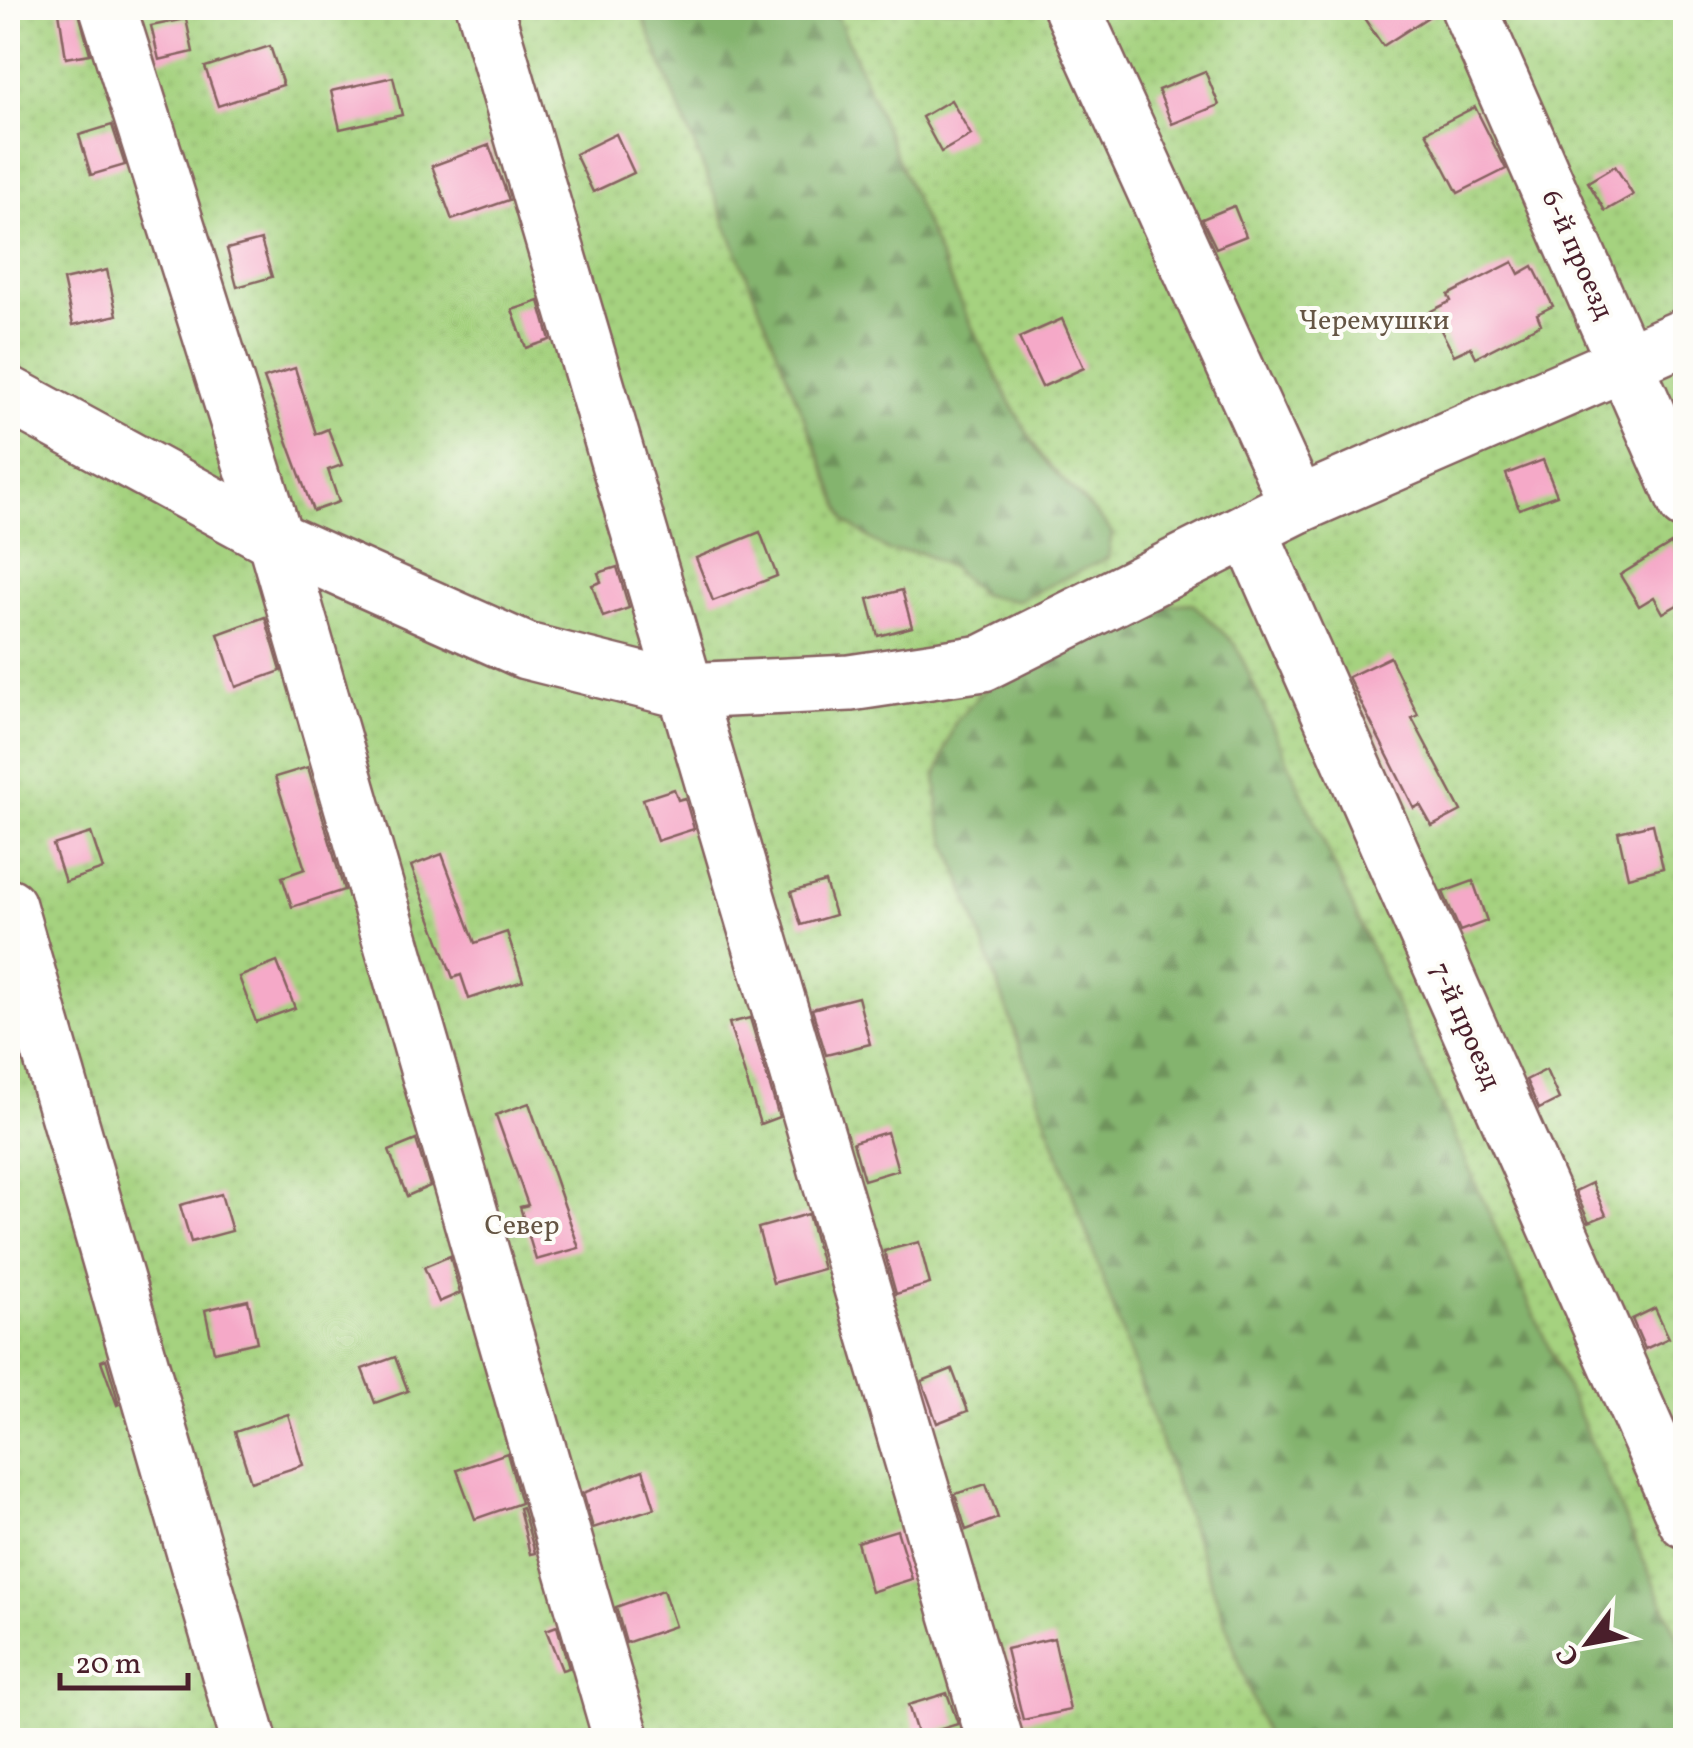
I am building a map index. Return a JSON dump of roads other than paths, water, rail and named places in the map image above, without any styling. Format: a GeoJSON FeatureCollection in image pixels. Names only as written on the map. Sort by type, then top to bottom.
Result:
{"type":"FeatureCollection","features":[{"type":"Feature","properties":{"kind":"street"},"geometry":{"type":"LineString","coordinates":[[108,8],[276,539],[622,1740]]}},
{"type":"Feature","properties":{"kind":"street"},"geometry":{"type":"LineString","coordinates":[[485,8],[995,1740]]}},
{"type":"Feature","properties":{"kind":"street"},"geometry":{"type":"LineString","coordinates":[[1072,8],[1298,505]]}},
{"type":"Feature","properties":{"kind":"street","name":"6-й проезд"},"geometry":{"type":"LineString","coordinates":[[1469,8],[1686,502]]}},
{"type":"Feature","properties":{"kind":"street"},"geometry":{"type":"LineString","coordinates":[[8,394],[276,539],[526,651],[686,691],[850,683],[983,663],[1298,505],[1686,336]]}},
{"type":"Feature","properties":{"kind":"street","name":"7-й проезд"},"geometry":{"type":"LineString","coordinates":[[1249,530],[1686,1520]]}},
{"type":"Feature","properties":{"kind":"street"},"geometry":{"type":"LineString","coordinates":[[8,906],[248,1740]]}},
{"type":"Feature","properties":{"kind":"park label","name":"Черемушки"},"geometry":{"type":"Point","coordinates":[1374,319]}},
{"type":"Feature","properties":{"kind":"park label","name":"Север"},"geometry":{"type":"Point","coordinates":[522,1224]}}]}
